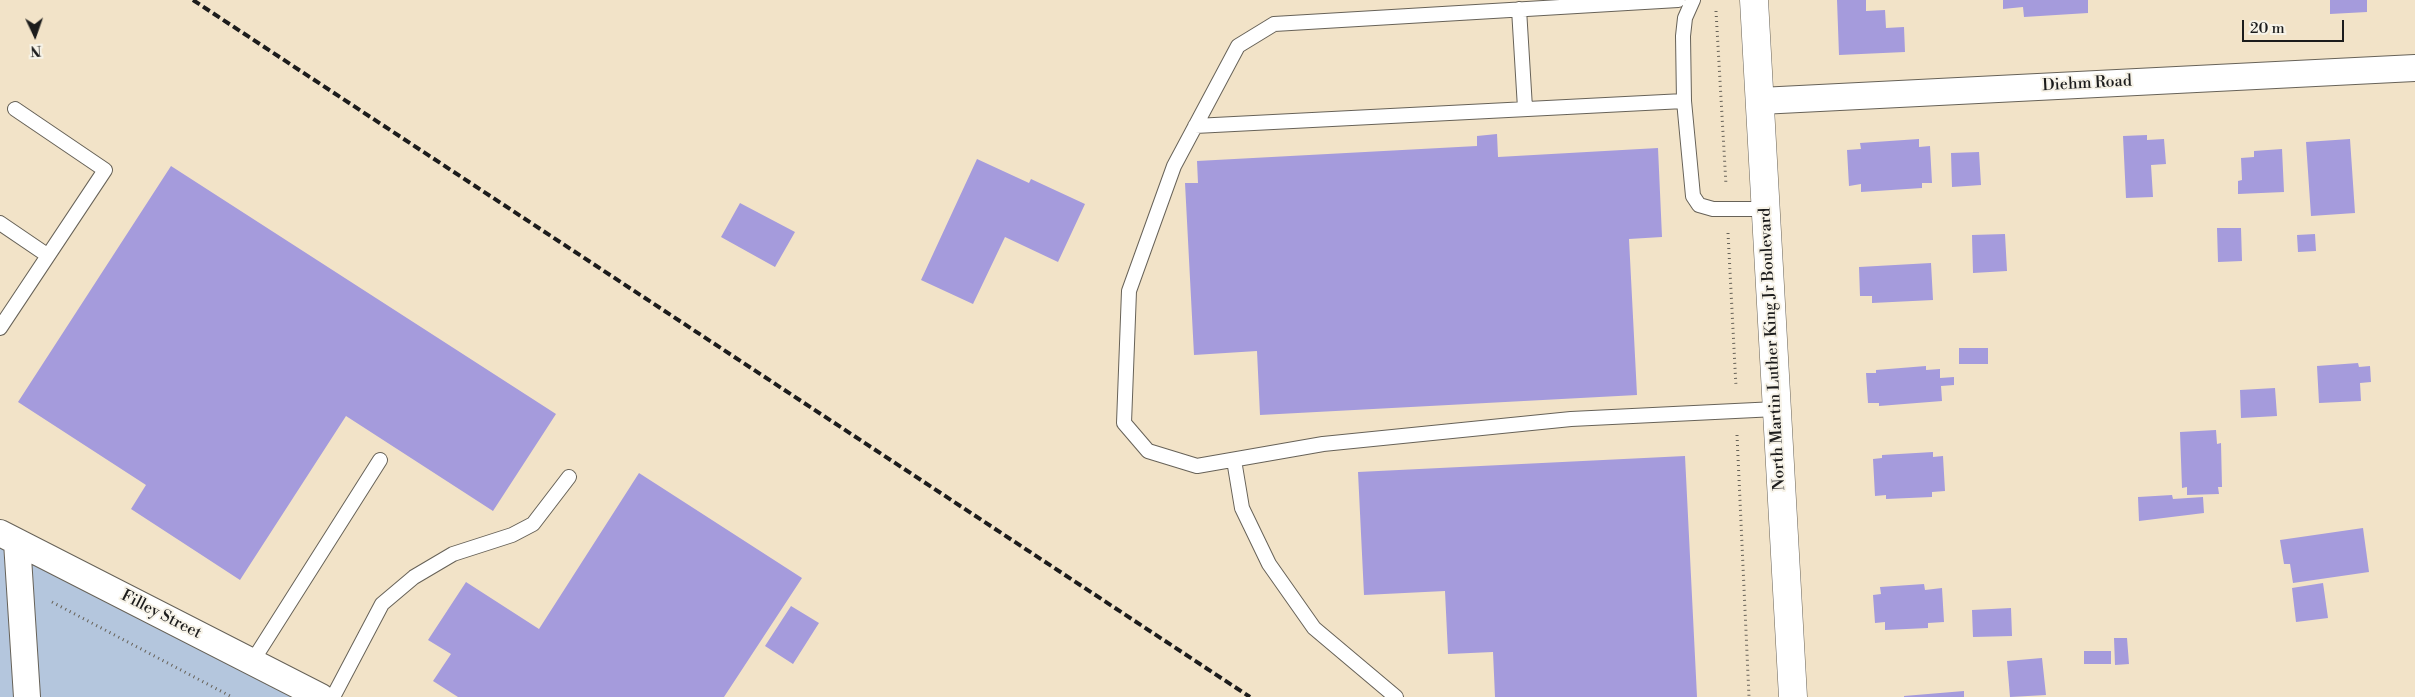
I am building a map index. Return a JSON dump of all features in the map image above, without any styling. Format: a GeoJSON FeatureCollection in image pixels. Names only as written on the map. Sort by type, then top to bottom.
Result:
{"type":"FeatureCollection","features":[{"type":"Feature","properties":{"kind":"street","name":"North Martin Luther King Jr Boulevard"},"geometry":{"type":"LineString","coordinates":[[1754,0],[1793,697]]}},
{"type":"Feature","properties":{"kind":"street","name":"Diehm Road"},"geometry":{"type":"LineString","coordinates":[[1760,101],[2415,68]]}},
{"type":"Feature","properties":{"kind":"street","name":"Filley Street"},"geometry":{"type":"LineString","coordinates":[[9,538],[322,697]]}},
{"type":"Feature","properties":{"kind":"street"},"geometry":{"type":"LineString","coordinates":[[9,538],[22,586],[27,697]]}},
{"type":"Feature","properties":{"kind":"lane"},"geometry":{"type":"LineString","coordinates":[[1678,0],[1274,24],[1238,46],[1174,166],[1129,291],[1124,423],[1148,450],[1197,466],[1323,444],[1571,419],[1776,409]]}},
{"type":"Feature","properties":{"kind":"lane"},"geometry":{"type":"LineString","coordinates":[[1693,0],[1685,18],[1683,36],[1684,101],[1693,196],[1699,205],[1713,209],[1766,209]]}},
{"type":"Feature","properties":{"kind":"lane"},"geometry":{"type":"LineString","coordinates":[[1519,9],[1525,108]]}},
{"type":"Feature","properties":{"kind":"lane"},"geometry":{"type":"LineString","coordinates":[[1195,126],[1684,101]]}},
{"type":"Feature","properties":{"kind":"lane"},"geometry":{"type":"LineString","coordinates":[[0,328],[105,170],[15,109]]}},
{"type":"Feature","properties":{"kind":"lane"},"geometry":{"type":"LineString","coordinates":[[0,223],[47,255]]}},
{"type":"Feature","properties":{"kind":"lane"},"geometry":{"type":"LineString","coordinates":[[252,662],[380,460]]}},
{"type":"Feature","properties":{"kind":"lane"},"geometry":{"type":"LineString","coordinates":[[1234,460],[1242,508],[1269,564],[1314,628],[1396,697]]}},
{"type":"Feature","properties":{"kind":"lane"},"geometry":{"type":"LineString","coordinates":[[333,697],[382,604],[414,577],[453,554],[512,535],[533,524],[569,477]]}},
{"type":"Feature","properties":{"kind":"path"},"geometry":{"type":"LineString","coordinates":[[1716,10],[1737,412],[1737,456],[1749,697]]}},
{"type":"Feature","properties":{"kind":"path"},"geometry":{"type":"LineString","coordinates":[[22,586],[232,697]]}},
{"type":"Feature","properties":{"kind":"shaded area"},"geometry":{"type":"Polygon","coordinates":[[[0,534],[321,697],[0,697],[0,534]]]}},
{"type":"Feature","properties":{"kind":"building"},"geometry":{"type":"Polygon","coordinates":[[[1837,0],[1866,0],[1866,11],[1885,10],[1886,28],[1904,27],[1905,52],[1839,55],[1837,0]]]}},
{"type":"Feature","properties":{"kind":"building"},"geometry":{"type":"Polygon","coordinates":[[[2003,0],[2088,0],[2088,13],[2024,17],[2023,7],[2003,9],[2003,0]]]}},
{"type":"Feature","properties":{"kind":"building"},"geometry":{"type":"Polygon","coordinates":[[[2330,0],[2367,0],[2367,12],[2330,14],[2330,0]]]}},
{"type":"Feature","properties":{"kind":"building"},"geometry":{"type":"Polygon","coordinates":[[[1497,134],[1498,157],[1658,148],[1662,237],[1629,239],[1637,395],[1260,415],[1257,351],[1194,355],[1185,183],[1198,183],[1197,161],[1477,146],[1477,136],[1497,134]]]}},
{"type":"Feature","properties":{"kind":"building"},"geometry":{"type":"Polygon","coordinates":[[[2147,135],[2147,140],[2164,139],[2166,164],[2151,165],[2153,197],[2126,198],[2123,136],[2147,135]]]}},
{"type":"Feature","properties":{"kind":"building"},"geometry":{"type":"Polygon","coordinates":[[[1919,139],[1919,147],[1930,146],[1932,183],[1922,183],[1922,188],[1861,192],[1861,184],[1849,186],[1847,150],[1861,149],[1860,143],[1919,139]]]}},
{"type":"Feature","properties":{"kind":"building"},"geometry":{"type":"Polygon","coordinates":[[[2350,139],[2355,213],[2311,216],[2306,142],[2350,139]]]}},
{"type":"Feature","properties":{"kind":"building"},"geometry":{"type":"Polygon","coordinates":[[[2282,149],[2284,192],[2238,194],[2238,181],[2242,180],[2241,158],[2254,157],[2254,151],[2282,149]]]}},
{"type":"Feature","properties":{"kind":"building"},"geometry":{"type":"Polygon","coordinates":[[[1979,152],[1981,185],[1952,187],[1951,153],[1979,152]]]}},
{"type":"Feature","properties":{"kind":"building"},"geometry":{"type":"Polygon","coordinates":[[[977,159],[1029,183],[1031,179],[1085,204],[1058,262],[1005,237],[973,304],[921,280],[977,159]]]}},
{"type":"Feature","properties":{"kind":"building"},"geometry":{"type":"Polygon","coordinates":[[[171,166],[556,414],[493,511],[346,416],[240,580],[131,509],[146,485],[18,402],[171,166]]]}},
{"type":"Feature","properties":{"kind":"building"},"geometry":{"type":"Polygon","coordinates":[[[740,203],[795,232],[775,267],[721,237],[740,203]]]}},
{"type":"Feature","properties":{"kind":"building"},"geometry":{"type":"Polygon","coordinates":[[[2217,228],[2241,228],[2242,261],[2218,262],[2217,228]]]}},
{"type":"Feature","properties":{"kind":"building"},"geometry":{"type":"Polygon","coordinates":[[[2005,234],[2007,271],[1973,273],[1972,235],[2005,234]]]}},
{"type":"Feature","properties":{"kind":"building"},"geometry":{"type":"Polygon","coordinates":[[[2315,234],[2316,251],[2298,252],[2297,235],[2315,234]]]}},
{"type":"Feature","properties":{"kind":"building"},"geometry":{"type":"Polygon","coordinates":[[[1931,263],[1933,300],[1872,303],[1872,296],[1860,296],[1859,267],[1931,263]]]}},
{"type":"Feature","properties":{"kind":"building"},"geometry":{"type":"Polygon","coordinates":[[[1959,348],[1988,348],[1988,364],[1959,364],[1959,348]]]}},
{"type":"Feature","properties":{"kind":"building"},"geometry":{"type":"Polygon","coordinates":[[[2358,363],[2359,367],[2370,366],[2371,382],[2360,383],[2361,401],[2319,403],[2317,366],[2358,363]]]}},
{"type":"Feature","properties":{"kind":"building"},"geometry":{"type":"Polygon","coordinates":[[[1926,366],[1926,370],[1940,369],[1940,378],[1954,377],[1954,385],[1941,386],[1942,401],[1879,406],[1879,403],[1868,403],[1866,373],[1876,373],[1876,370],[1926,366]]]}},
{"type":"Feature","properties":{"kind":"building"},"geometry":{"type":"Polygon","coordinates":[[[2275,388],[2277,416],[2241,418],[2240,390],[2275,388]]]}},
{"type":"Feature","properties":{"kind":"building"},"geometry":{"type":"Polygon","coordinates":[[[2216,430],[2217,444],[2221,443],[2222,487],[2218,487],[2219,494],[2187,495],[2187,487],[2182,488],[2180,432],[2216,430]]]}},
{"type":"Feature","properties":{"kind":"building"},"geometry":{"type":"Polygon","coordinates":[[[1933,452],[1933,457],[1943,456],[1945,491],[1932,492],[1932,497],[1886,499],[1886,495],[1875,496],[1873,459],[1882,458],[1882,455],[1933,452]]]}},
{"type":"Feature","properties":{"kind":"building"},"geometry":{"type":"Polygon","coordinates":[[[1685,456],[1697,697],[1495,697],[1493,652],[1448,654],[1445,591],[1364,595],[1358,472],[1685,456]]]}},
{"type":"Feature","properties":{"kind":"building"},"geometry":{"type":"Polygon","coordinates":[[[639,473],[802,578],[724,697],[458,697],[433,681],[451,654],[428,640],[466,582],[539,629],[639,473]]]}},
{"type":"Feature","properties":{"kind":"building"},"geometry":{"type":"Polygon","coordinates":[[[2172,495],[2173,499],[2203,497],[2204,513],[2139,521],[2138,497],[2172,495]]]}},
{"type":"Feature","properties":{"kind":"building"},"geometry":{"type":"Polygon","coordinates":[[[2363,528],[2369,572],[2293,583],[2290,564],[2284,564],[2280,540],[2363,528]]]}},
{"type":"Feature","properties":{"kind":"building"},"geometry":{"type":"Polygon","coordinates":[[[2323,583],[2328,618],[2296,622],[2292,588],[2323,583]]]}},
{"type":"Feature","properties":{"kind":"building"},"geometry":{"type":"Polygon","coordinates":[[[1924,584],[1925,590],[1942,588],[1944,622],[1928,623],[1928,628],[1885,630],[1885,622],[1875,623],[1873,595],[1881,594],[1880,587],[1924,584]]]}},
{"type":"Feature","properties":{"kind":"building"},"geometry":{"type":"Polygon","coordinates":[[[791,606],[819,623],[793,664],[765,646],[791,606]]]}},
{"type":"Feature","properties":{"kind":"building"},"geometry":{"type":"Polygon","coordinates":[[[2011,608],[2012,636],[1973,637],[1972,610],[2011,608]]]}},
{"type":"Feature","properties":{"kind":"building"},"geometry":{"type":"Polygon","coordinates":[[[2114,638],[2127,638],[2129,664],[2115,665],[2114,638]]]}},
{"type":"Feature","properties":{"kind":"building"},"geometry":{"type":"Polygon","coordinates":[[[2084,651],[2111,651],[2111,664],[2084,664],[2084,651]]]}},
{"type":"Feature","properties":{"kind":"building"},"geometry":{"type":"Polygon","coordinates":[[[2042,658],[2046,695],[2010,697],[2007,661],[2042,658]]]}},
{"type":"Feature","properties":{"kind":"building"},"geometry":{"type":"Polygon","coordinates":[[[1964,691],[1964,697],[1904,697],[1904,696],[1964,691]]]}},
{"type":"Feature","properties":{"kind":"railway"},"geometry":{"type":"LineString","coordinates":[[193,0],[1250,697]]}}]}
